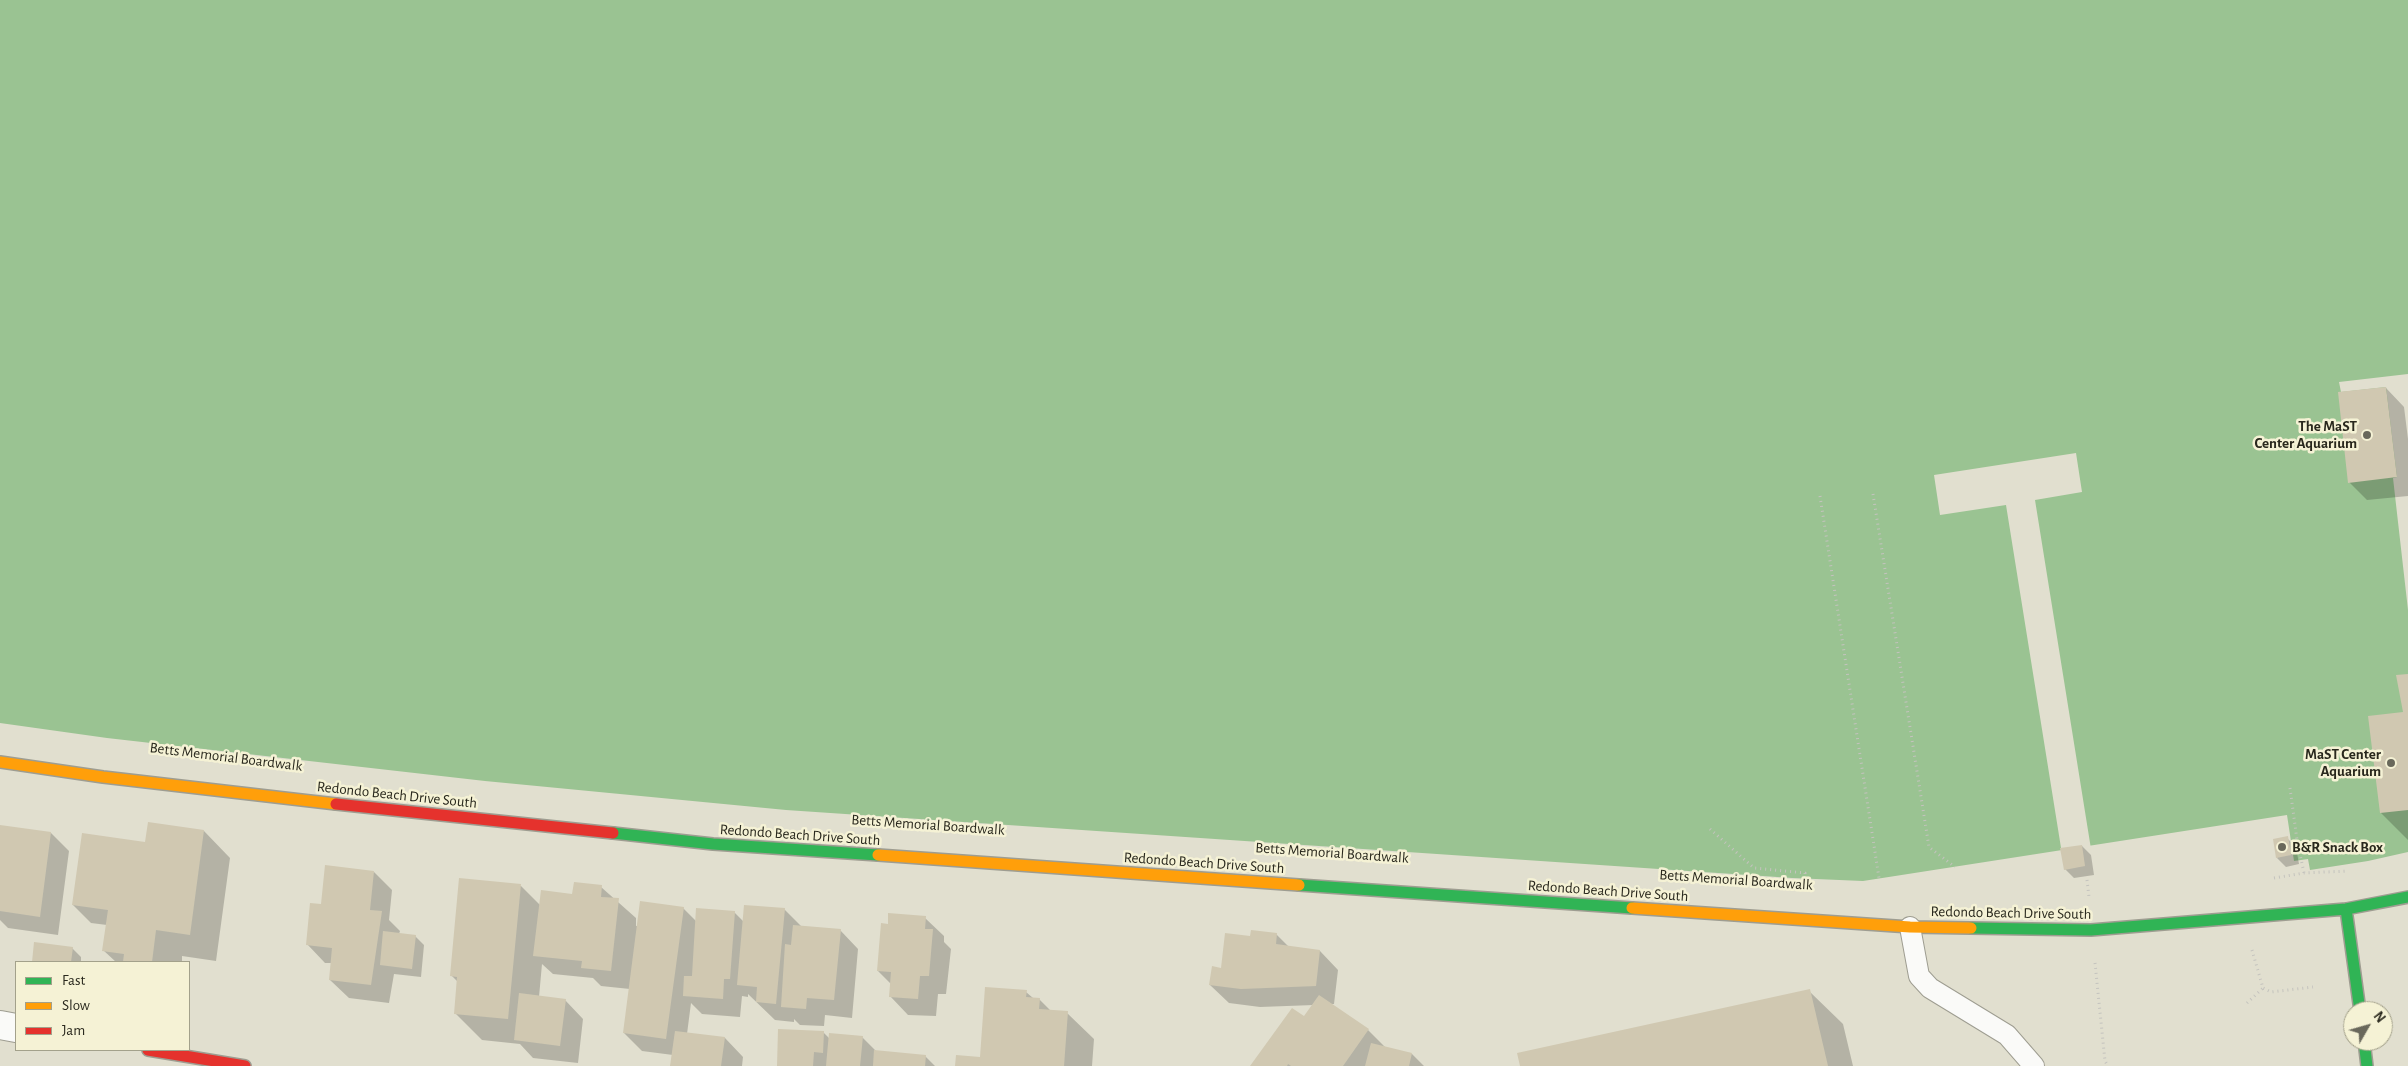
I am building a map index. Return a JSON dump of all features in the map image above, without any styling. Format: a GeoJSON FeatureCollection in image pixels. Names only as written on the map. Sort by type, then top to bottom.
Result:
{"type":"FeatureCollection","features":[{"type":"Feature","properties":{"kind":"street","name":"Redondo Beach Drive South"},"geometry":{"type":"LineString","coordinates":[[0,762],[103,777],[272,797],[712,844],[1910,927],[2091,930],[2346,909],[2408,897]]}},
{"type":"Feature","properties":{"kind":"street"},"geometry":{"type":"LineString","coordinates":[[2346,909],[2359,1001]]}},
{"type":"Feature","properties":{"kind":"street"},"geometry":{"type":"LineString","coordinates":[[0,1025],[15,1028]]}},
{"type":"Feature","properties":{"kind":"street"},"geometry":{"type":"LineString","coordinates":[[154,1051],[245,1066]]}},
{"type":"Feature","properties":{"kind":"street"},"geometry":{"type":"LineString","coordinates":[[2365,1051],[2367,1066]]}},
{"type":"Feature","properties":{"kind":"lane"},"geometry":{"type":"LineString","coordinates":[[1910,927],[1919,976],[1930,988],[2007,1035],[2034,1066]]}},
{"type":"Feature","properties":{"kind":"path"},"geometry":{"type":"LineString","coordinates":[[1873,494],[1929,847],[1955,867]]}},
{"type":"Feature","properties":{"kind":"path"},"geometry":{"type":"LineString","coordinates":[[1820,496],[1879,878]]}},
{"type":"Feature","properties":{"kind":"path"},"geometry":{"type":"LineString","coordinates":[[2290,788],[2297,840],[2304,873]]}},
{"type":"Feature","properties":{"kind":"path"},"geometry":{"type":"LineString","coordinates":[[1710,828],[1754,868],[1805,873],[1804,885]]}},
{"type":"Feature","properties":{"kind":"path"},"geometry":{"type":"LineString","coordinates":[[2088,880],[2091,930],[2108,1066]]}},
{"type":"Feature","properties":{"kind":"path","name":"Betts Memorial Boardwalk"},"geometry":{"type":"LineString","coordinates":[[1794,884],[1813,886]]}},
{"type":"Feature","properties":{"kind":"path"},"geometry":{"type":"LineString","coordinates":[[2251,947],[2263,988],[2271,992],[2313,987]]}},
{"type":"Feature","properties":{"kind":"path"},"geometry":{"type":"LineString","coordinates":[[2247,1004],[2263,988]]}},
{"type":"Feature","properties":{"kind":"shaded area"},"geometry":{"type":"Polygon","coordinates":[[[0,0],[2408,0],[2408,852],[2368,861],[2310,870],[2308,859],[2294,861],[2287,815],[1863,881],[1792,878],[786,810],[485,781],[107,738],[0,723],[0,0]]]}},
{"type":"Feature","properties":{"kind":"pier"},"geometry":{"type":"Polygon","coordinates":[[[2408,374],[2408,610],[2393,478],[2397,477],[2386,387],[2341,392],[2339,382],[2408,374]]]}},
{"type":"Feature","properties":{"kind":"pier"},"geometry":{"type":"Polygon","coordinates":[[[2076,453],[2082,492],[2035,500],[2091,849],[2062,854],[2006,505],[1940,515],[1934,475],[2076,453]]]}},
{"type":"Feature","properties":{"kind":"building","name":"The MaST Center Aquarium"},"geometry":{"type":"Polygon","coordinates":[[[2386,387],[2397,477],[2348,483],[2338,392],[2386,387]]]}},
{"type":"Feature","properties":{"kind":"building","name":"MaST Center Aquarium"},"geometry":{"type":"Polygon","coordinates":[[[2408,674],[2408,810],[2380,813],[2368,716],[2403,712],[2396,675],[2408,674]]]}},
{"type":"Feature","properties":{"kind":"building"},"geometry":{"type":"Polygon","coordinates":[[[148,822],[204,830],[190,935],[156,930],[152,961],[123,961],[124,954],[102,951],[108,910],[72,905],[82,833],[145,842],[148,822]]]}},
{"type":"Feature","properties":{"kind":"building"},"geometry":{"type":"Polygon","coordinates":[[[0,825],[51,832],[40,917],[0,911],[0,825]]]}},
{"type":"Feature","properties":{"kind":"building","name":"B&R Snack Box"},"geometry":{"type":"Polygon","coordinates":[[[2288,836],[2291,855],[2276,858],[2273,839],[2288,836]]]}},
{"type":"Feature","properties":{"kind":"building"},"geometry":{"type":"Polygon","coordinates":[[[2082,845],[2085,866],[2064,870],[2060,848],[2082,845]]]}},
{"type":"Feature","properties":{"kind":"building"},"geometry":{"type":"Polygon","coordinates":[[[325,865],[374,871],[370,910],[382,911],[371,985],[329,980],[332,948],[306,945],[310,903],[321,904],[325,865]]]}},
{"type":"Feature","properties":{"kind":"building"},"geometry":{"type":"Polygon","coordinates":[[[459,878],[521,884],[508,1019],[454,1014],[457,977],[450,976],[459,878]]]}},
{"type":"Feature","properties":{"kind":"building"},"geometry":{"type":"Polygon","coordinates":[[[574,882],[602,885],[601,897],[619,898],[611,971],[581,968],[582,961],[533,956],[541,890],[572,894],[574,882]]]}},
{"type":"Feature","properties":{"kind":"building"},"geometry":{"type":"Polygon","coordinates":[[[640,901],[684,907],[666,1039],[623,1033],[640,901]]]}},
{"type":"Feature","properties":{"kind":"building"},"geometry":{"type":"Polygon","coordinates":[[[744,905],[785,908],[776,1004],[756,1002],[757,987],[737,985],[744,905]]]}},
{"type":"Feature","properties":{"kind":"building"},"geometry":{"type":"Polygon","coordinates":[[[696,908],[735,911],[730,979],[724,979],[723,999],[683,996],[684,976],[692,976],[696,908]]]}},
{"type":"Feature","properties":{"kind":"building"},"geometry":{"type":"Polygon","coordinates":[[[888,913],[926,916],[925,929],[933,929],[929,976],[920,976],[918,999],[889,997],[891,972],[877,971],[881,923],[888,924],[888,913]]]}},
{"type":"Feature","properties":{"kind":"building"},"geometry":{"type":"Polygon","coordinates":[[[793,925],[841,929],[834,1000],[807,998],[806,1009],[781,1007],[785,944],[791,945],[793,925]]]}},
{"type":"Feature","properties":{"kind":"building"},"geometry":{"type":"Polygon","coordinates":[[[1251,930],[1277,933],[1276,944],[1320,950],[1316,986],[1241,989],[1209,985],[1212,966],[1221,968],[1225,933],[1250,936],[1251,930]]]}},
{"type":"Feature","properties":{"kind":"building"},"geometry":{"type":"Polygon","coordinates":[[[383,931],[416,935],[412,969],[380,965],[383,931]]]}},
{"type":"Feature","properties":{"kind":"building"},"geometry":{"type":"Polygon","coordinates":[[[34,942],[73,947],[71,961],[32,961],[34,942]]]}},
{"type":"Feature","properties":{"kind":"building"},"geometry":{"type":"Polygon","coordinates":[[[985,987],[1027,990],[1026,997],[1040,998],[1039,1009],[1068,1011],[1064,1066],[955,1066],[956,1055],[980,1057],[985,987]]]}},
{"type":"Feature","properties":{"kind":"building"},"geometry":{"type":"Polygon","coordinates":[[[1810,989],[1828,1066],[1520,1066],[1517,1053],[1810,989]]]}},
{"type":"Feature","properties":{"kind":"building"},"geometry":{"type":"Polygon","coordinates":[[[519,993],[566,999],[560,1046],[514,1040],[519,993]]]}},
{"type":"Feature","properties":{"kind":"building"},"geometry":{"type":"Polygon","coordinates":[[[1319,995],[1369,1029],[1343,1066],[1291,1066],[1288,1064],[1287,1066],[1250,1066],[1292,1008],[1304,1016],[1319,995]]]}},
{"type":"Feature","properties":{"kind":"building"},"geometry":{"type":"Polygon","coordinates":[[[778,1029],[824,1031],[823,1053],[814,1052],[813,1066],[777,1066],[778,1029]]]}},
{"type":"Feature","properties":{"kind":"building"},"geometry":{"type":"Polygon","coordinates":[[[675,1031],[725,1037],[721,1066],[670,1066],[675,1031]]]}},
{"type":"Feature","properties":{"kind":"building"},"geometry":{"type":"Polygon","coordinates":[[[829,1033],[863,1036],[860,1066],[826,1066],[829,1033]]]}},
{"type":"Feature","properties":{"kind":"building"},"geometry":{"type":"Polygon","coordinates":[[[1371,1043],[1412,1053],[1409,1066],[1365,1066],[1371,1043]]]}},
{"type":"Feature","properties":{"kind":"building"},"geometry":{"type":"Polygon","coordinates":[[[874,1050],[926,1055],[925,1066],[873,1066],[874,1050]]]}},
{"type":"Feature","properties":{"kind":"traffic: fast"},"geometry":{"type":"LineString","coordinates":[[613,833],[713,844],[878,855]]}},
{"type":"Feature","properties":{"kind":"traffic: fast"},"geometry":{"type":"LineString","coordinates":[[1299,885],[1632,908]]}},
{"type":"Feature","properties":{"kind":"traffic: fast"},"geometry":{"type":"LineString","coordinates":[[1971,928],[2091,930],[2346,909],[2408,897]]}},
{"type":"Feature","properties":{"kind":"traffic: fast"},"geometry":{"type":"LineString","coordinates":[[2346,909],[2359,1001]]}},
{"type":"Feature","properties":{"kind":"traffic: fast"},"geometry":{"type":"LineString","coordinates":[[2365,1051],[2367,1066]]}},
{"type":"Feature","properties":{"kind":"traffic: slow"},"geometry":{"type":"LineString","coordinates":[[0,762],[103,777],[336,804]]}},
{"type":"Feature","properties":{"kind":"traffic: slow"},"geometry":{"type":"LineString","coordinates":[[878,855],[1299,885]]}},
{"type":"Feature","properties":{"kind":"traffic: slow"},"geometry":{"type":"LineString","coordinates":[[1632,908],[1910,927],[1971,928]]}},
{"type":"Feature","properties":{"kind":"traffic: jam"},"geometry":{"type":"LineString","coordinates":[[336,804],[613,833]]}},
{"type":"Feature","properties":{"kind":"traffic: jam"},"geometry":{"type":"LineString","coordinates":[[154,1051],[245,1066]]}},
{"type":"Feature","properties":{"kind":"place","name":"The MaST Center Aquarium"},"geometry":{"type":"Point","coordinates":[2367,435]}},
{"type":"Feature","properties":{"kind":"place","name":"MaST Center Aquarium"},"geometry":{"type":"Point","coordinates":[2391,763]}},
{"type":"Feature","properties":{"kind":"place","name":"B&R Snack Box"},"geometry":{"type":"Point","coordinates":[2282,847]}}]}
